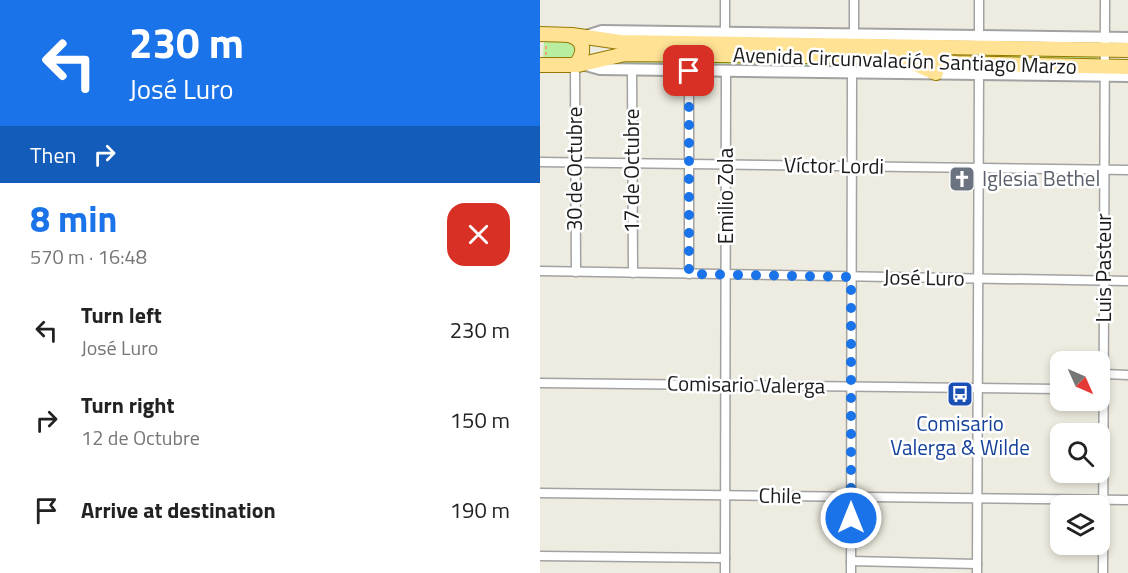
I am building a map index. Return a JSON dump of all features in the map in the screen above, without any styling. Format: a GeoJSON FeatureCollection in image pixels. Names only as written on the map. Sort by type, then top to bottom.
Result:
{"type":"FeatureCollection","features":[{"type":"Feature","properties":{"kind":"main road","name":"Avenida Circunvalación Santiago Marzo"},"geometry":{"type":"LineString","coordinates":[[543,38],[575,36],[627,43],[979,41],[1105,44],[1128,50]]}},
{"type":"Feature","properties":{"kind":"main road"},"geometry":{"type":"LineString","coordinates":[[575,36],[583,48],[578,65]]}},
{"type":"Feature","properties":{"kind":"main road","name":"Avenida Circunvalación Santiago Marzo"},"geometry":{"type":"LineString","coordinates":[[543,62],[578,65],[626,54],[920,57],[979,69],[1105,71],[1128,68]]}},
{"type":"Feature","properties":{"kind":"main road"},"geometry":{"type":"LineString","coordinates":[[849,57],[914,62],[936,73]]}},
{"type":"Feature","properties":{"kind":"street"},"geometry":{"type":"LineString","coordinates":[[725,0],[725,33]]}},
{"type":"Feature","properties":{"kind":"street"},"geometry":{"type":"LineString","coordinates":[[854,0],[854,34]]}},
{"type":"Feature","properties":{"kind":"street"},"geometry":{"type":"LineString","coordinates":[[851,561],[977,568],[979,0]]}},
{"type":"Feature","properties":{"kind":"street","name":"Luis Pasteur"},"geometry":{"type":"LineString","coordinates":[[1104,351],[1105,0]]}},
{"type":"Feature","properties":{"kind":"street"},"geometry":{"type":"LineString","coordinates":[[575,36],[602,31],[854,34],[979,41]]}},
{"type":"Feature","properties":{"kind":"street"},"geometry":{"type":"LineString","coordinates":[[1105,44],[1128,38]]}},
{"type":"Feature","properties":{"kind":"street"},"geometry":{"type":"LineString","coordinates":[[578,65],[598,69],[632,70],[852,73],[936,73],[979,69]]}},
{"type":"Feature","properties":{"kind":"street","name":"30 de Octubre"},"geometry":{"type":"LineString","coordinates":[[576,272],[575,163],[578,65]]}},
{"type":"Feature","properties":{"kind":"street","name":"17 de Octubre"},"geometry":{"type":"LineString","coordinates":[[632,70],[633,273]]}},
{"type":"Feature","properties":{"kind":"street"},"geometry":{"type":"LineString","coordinates":[[689,71],[689,274]]}},
{"type":"Feature","properties":{"kind":"street","name":"Emilio Zola"},"geometry":{"type":"LineString","coordinates":[[725,573],[726,71]]}},
{"type":"Feature","properties":{"kind":"street"},"geometry":{"type":"LineString","coordinates":[[1105,71],[1128,76]]}},
{"type":"Feature","properties":{"kind":"street"},"geometry":{"type":"LineString","coordinates":[[851,573],[852,73]]}},
{"type":"Feature","properties":{"kind":"street","name":"Víctor Lordi"},"geometry":{"type":"LineString","coordinates":[[540,162],[1128,170]]}},
{"type":"Feature","properties":{"kind":"street","name":"José Luro"},"geometry":{"type":"LineString","coordinates":[[540,272],[1128,281]]}},
{"type":"Feature","properties":{"kind":"street"},"geometry":{"type":"LineString","coordinates":[[1110,375],[1128,375]]}},
{"type":"Feature","properties":{"kind":"street","name":"Comisario Valerga"},"geometry":{"type":"LineString","coordinates":[[540,383],[1050,389]]}},
{"type":"Feature","properties":{"kind":"street","name":"Luis Pasteur"},"geometry":{"type":"LineString","coordinates":[[1102,411],[1104,495]]}},
{"type":"Feature","properties":{"kind":"street","name":"Chile"},"geometry":{"type":"LineString","coordinates":[[540,493],[1050,499]]}},
{"type":"Feature","properties":{"kind":"street","name":"Chile"},"geometry":{"type":"LineString","coordinates":[[1110,500],[1128,500]]}},
{"type":"Feature","properties":{"kind":"street","name":"Luis Pasteur"},"geometry":{"type":"LineString","coordinates":[[1103,555],[1103,573]]}},
{"type":"Feature","properties":{"kind":"street"},"geometry":{"type":"LineString","coordinates":[[540,556],[725,558]]}},
{"type":"Feature","properties":{"kind":"path"},"geometry":{"type":"LineString","coordinates":[[543,38],[543,62]]}},
{"type":"Feature","properties":{"kind":"green space"},"geometry":{"type":"Polygon","coordinates":[[[544,41],[569,42],[576,50],[571,59],[543,58],[544,41]]]}},
{"type":"Feature","properties":{"kind":"green space"},"geometry":{"type":"Polygon","coordinates":[[[987,51],[1097,55],[1097,61],[987,59],[987,51]]]}},
{"type":"Feature","properties":{"kind":"green space"},"geometry":{"type":"Polygon","coordinates":[[[616,60],[912,64],[925,70],[597,65],[616,60]]]}},
{"type":"Feature","properties":{"kind":"place","name":"Iglesia Bethel"},"geometry":{"type":"Point","coordinates":[962,179]}},
{"type":"Feature","properties":{"kind":"place","name":"Comisario Valerga & Wilde"},"geometry":{"type":"Point","coordinates":[960,394]}},
{"type":"Feature","properties":{"kind":"route"},"geometry":{"type":"LineString","coordinates":[[689,71],[689,274],[851,277],[851,518]]}}]}
